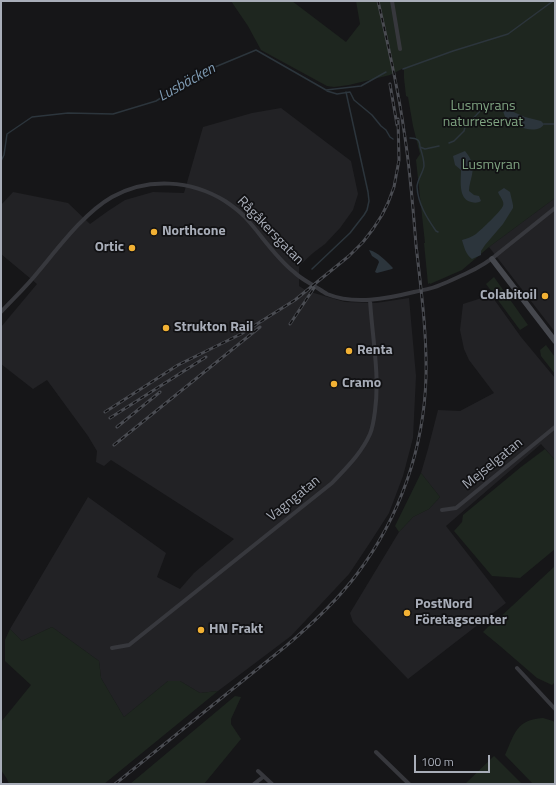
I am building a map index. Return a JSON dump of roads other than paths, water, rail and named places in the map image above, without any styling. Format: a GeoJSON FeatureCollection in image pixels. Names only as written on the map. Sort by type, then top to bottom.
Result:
{"type":"FeatureCollection","features":[{"type":"Feature","properties":{"kind":"street"},"geometry":{"type":"LineString","coordinates":[[392,1],[400,49]]}},
{"type":"Feature","properties":{"kind":"street","name":"Rågåkersgatan"},"geometry":{"type":"LineString","coordinates":[[1,312],[85,218],[112,197],[132,188],[146,184],[173,184],[189,186],[218,197],[243,215],[274,253],[294,272],[327,294],[348,299],[370,300],[397,296],[439,286],[492,259],[555,208]]}},
{"type":"Feature","properties":{"kind":"street"},"geometry":{"type":"LineString","coordinates":[[492,259],[555,341]]}},
{"type":"Feature","properties":{"kind":"street","name":"Vagngatan"},"geometry":{"type":"LineString","coordinates":[[112,648],[129,645],[332,483],[353,461],[370,434],[374,423],[377,398],[370,300]]}},
{"type":"Feature","properties":{"kind":"street","name":"Mejselgatan"},"geometry":{"type":"LineString","coordinates":[[442,510],[456,508],[555,427]]}},
{"type":"Feature","properties":{"kind":"street"},"geometry":{"type":"LineString","coordinates":[[517,668],[555,709]]}},
{"type":"Feature","properties":{"kind":"street"},"geometry":{"type":"LineString","coordinates":[[376,752],[409,784]]}},
{"type":"Feature","properties":{"kind":"street"},"geometry":{"type":"LineString","coordinates":[[258,771],[272,784]]}},
{"type":"Feature","properties":{"kind":"street"},"geometry":{"type":"LineString","coordinates":[[254,784],[263,777]]}},
{"type":"Feature","properties":{"kind":"waterway","name":"Lusbäcken"},"geometry":{"type":"LineString","coordinates":[[403,69],[453,51],[508,34],[553,1]]}},
{"type":"Feature","properties":{"kind":"waterway","name":"Lusbäcken"},"geometry":{"type":"LineString","coordinates":[[1,161],[4,155],[7,134],[32,117],[68,113],[113,114],[156,101],[203,72],[256,50],[326,90],[361,86],[386,72]]}},
{"type":"Feature","properties":{"kind":"waterway"},"geometry":{"type":"LineString","coordinates":[[327,91],[337,94],[350,92],[354,100],[372,115],[393,139]]}},
{"type":"Feature","properties":{"kind":"waterway"},"geometry":{"type":"LineString","coordinates":[[312,269],[350,233],[367,210],[369,201],[346,92]]}},
{"type":"Feature","properties":{"kind":"waterway"},"geometry":{"type":"LineString","coordinates":[[449,143],[454,141],[464,131],[465,127],[482,109],[491,109]]}},
{"type":"Feature","properties":{"kind":"waterway"},"geometry":{"type":"LineString","coordinates":[[544,124],[555,124]]}},
{"type":"Feature","properties":{"kind":"waterway"},"geometry":{"type":"LineString","coordinates":[[410,138],[415,138],[418,140],[420,147],[425,149],[439,146]]}},
{"type":"Feature","properties":{"kind":"waterway"},"geometry":{"type":"LineString","coordinates":[[420,147],[424,166],[417,184],[419,199],[433,226],[438,232]]}},
{"type":"Feature","properties":{"kind":"railway"},"geometry":{"type":"LineString","coordinates":[[115,784],[286,646],[333,603],[357,574],[386,529],[407,481],[415,456],[424,404],[426,377],[425,328],[402,115],[378,1]]}},
{"type":"Feature","properties":{"kind":"railway"},"geometry":{"type":"LineString","coordinates":[[390,84],[397,125]]}},
{"type":"Feature","properties":{"kind":"railway"},"geometry":{"type":"LineString","coordinates":[[105,412],[178,365],[241,334],[295,300],[349,256],[373,229],[382,215],[394,187],[399,160],[398,119]]}},
{"type":"Feature","properties":{"kind":"railway"},"geometry":{"type":"LineString","coordinates":[[290,324],[314,288]]}},
{"type":"Feature","properties":{"kind":"railway"},"geometry":{"type":"LineString","coordinates":[[114,445],[260,327]]}},
{"type":"Feature","properties":{"kind":"railway"},"geometry":{"type":"LineString","coordinates":[[110,418],[206,357]]}},
{"type":"Feature","properties":{"kind":"railway"},"geometry":{"type":"LineString","coordinates":[[117,427],[160,392]]}},
{"type":"Feature","properties":{"kind":"place","name":"Northcone"},"geometry":{"type":"Point","coordinates":[154,232]}},
{"type":"Feature","properties":{"kind":"place","name":"Ortic"},"geometry":{"type":"Point","coordinates":[132,248]}},
{"type":"Feature","properties":{"kind":"place","name":"Colabitoil"},"geometry":{"type":"Point","coordinates":[545,296]}},
{"type":"Feature","properties":{"kind":"place","name":"Strukton Rail"},"geometry":{"type":"Point","coordinates":[166,328]}},
{"type":"Feature","properties":{"kind":"place","name":"Renta"},"geometry":{"type":"Point","coordinates":[349,351]}},
{"type":"Feature","properties":{"kind":"place","name":"Cramo"},"geometry":{"type":"Point","coordinates":[334,384]}},
{"type":"Feature","properties":{"kind":"place","name":"PostNord Företagscenter"},"geometry":{"type":"Point","coordinates":[407,613]}},
{"type":"Feature","properties":{"kind":"place","name":"HN Frakt"},"geometry":{"type":"Point","coordinates":[201,630]}},
{"type":"Feature","properties":{"kind":"park label","name":"Lusmyrans naturreservat"},"geometry":{"type":"Point","coordinates":[483,116]}},
{"type":"Feature","properties":{"kind":"park label","name":"Lusmyran"},"geometry":{"type":"Point","coordinates":[491,166]}}]}
